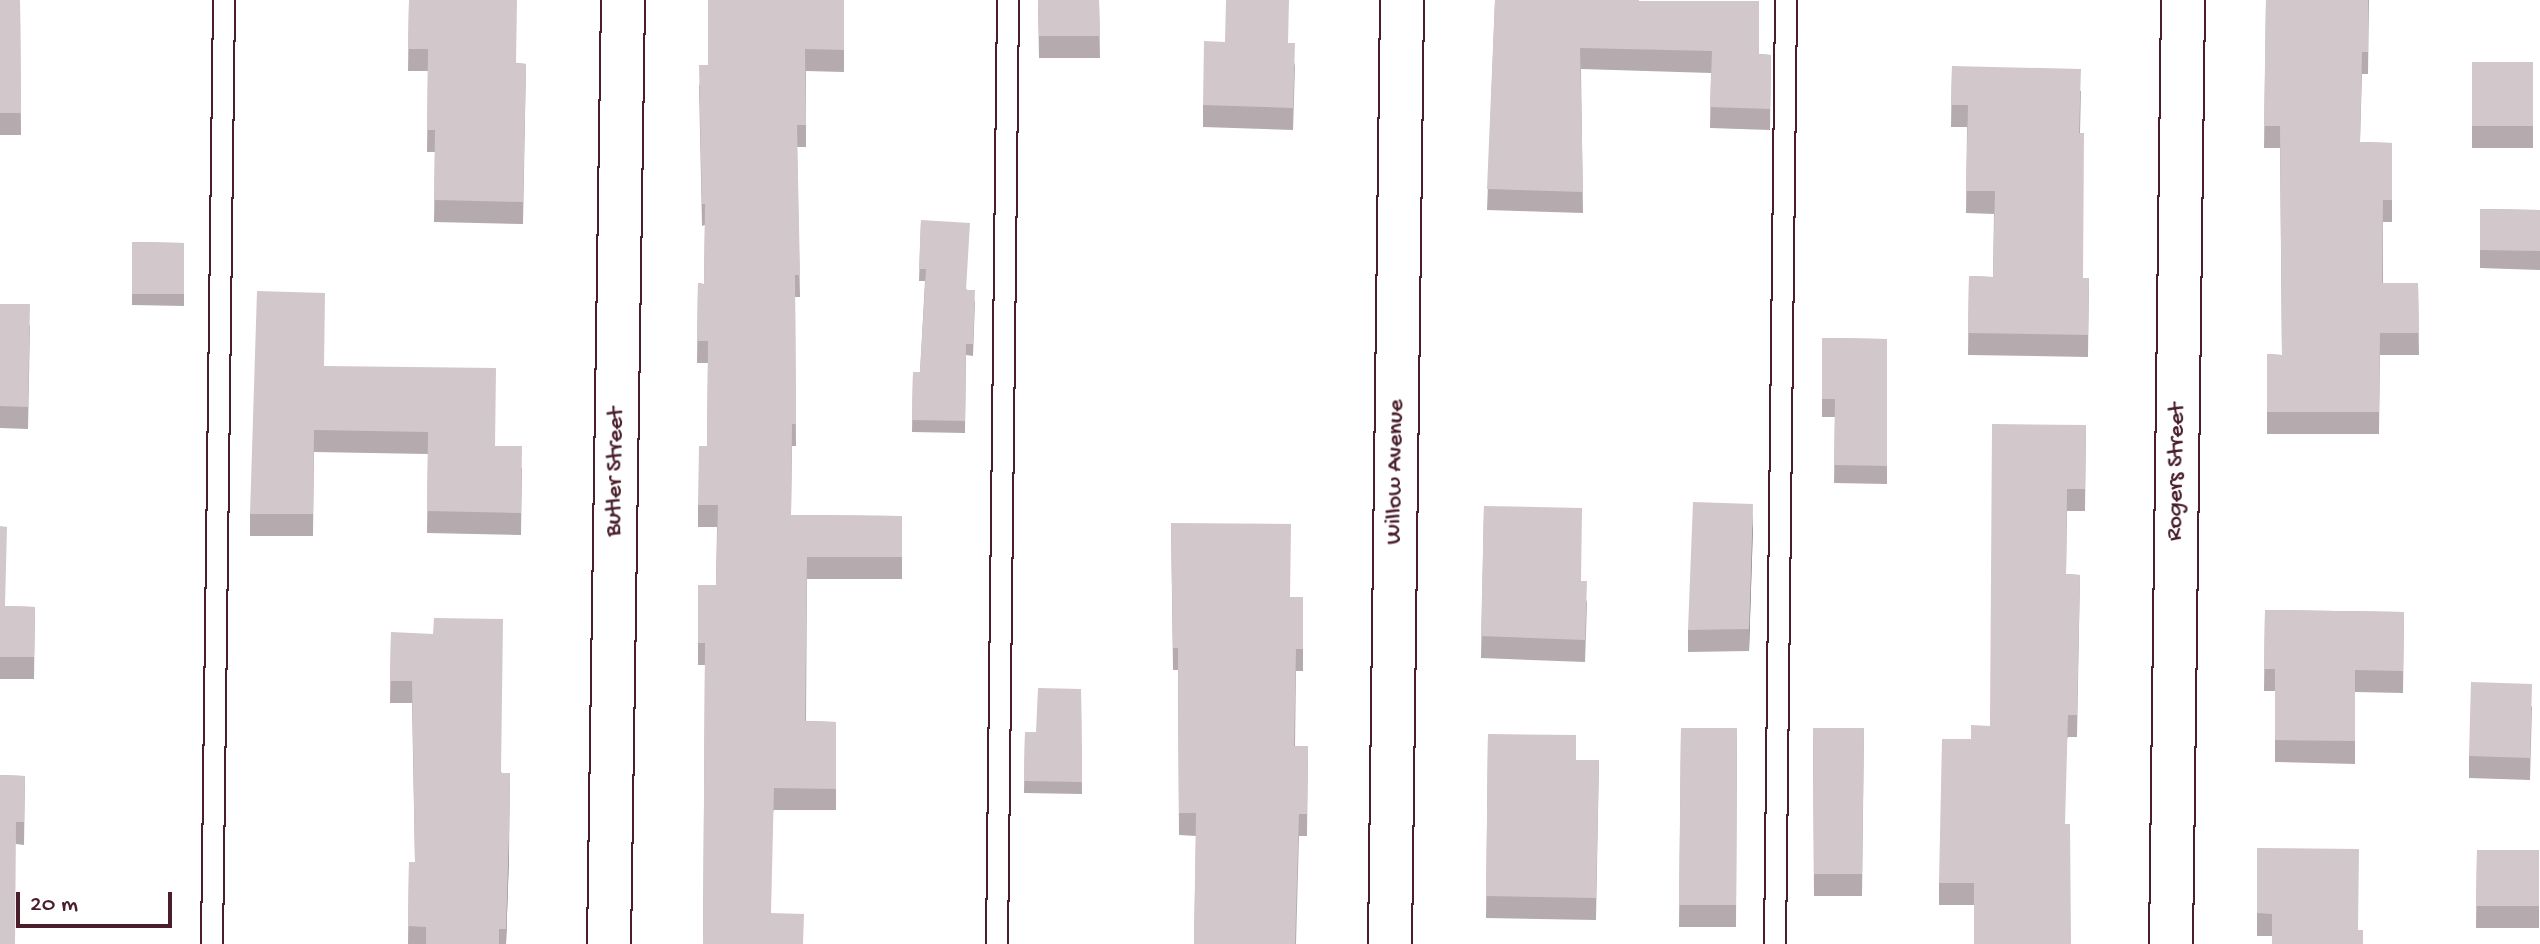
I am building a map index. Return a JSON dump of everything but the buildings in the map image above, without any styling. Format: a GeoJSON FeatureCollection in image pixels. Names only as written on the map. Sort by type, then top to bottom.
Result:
{"type":"FeatureCollection","features":[{"type":"Feature","properties":{"kind":"street","name":"Butler Street"},"geometry":{"type":"LineString","coordinates":[[609,944],[623,0]]}},
{"type":"Feature","properties":{"kind":"street","name":"Willow Avenue"},"geometry":{"type":"LineString","coordinates":[[1390,944],[1402,0]]}},
{"type":"Feature","properties":{"kind":"street","name":"Rogers Street"},"geometry":{"type":"LineString","coordinates":[[2171,944],[2183,0]]}},
{"type":"Feature","properties":{"kind":"lane"},"geometry":{"type":"LineString","coordinates":[[212,944],[224,0]]}},
{"type":"Feature","properties":{"kind":"lane"},"geometry":{"type":"LineString","coordinates":[[997,944],[1008,0]]}},
{"type":"Feature","properties":{"kind":"lane"},"geometry":{"type":"LineString","coordinates":[[1775,944],[1786,0]]}}]}
